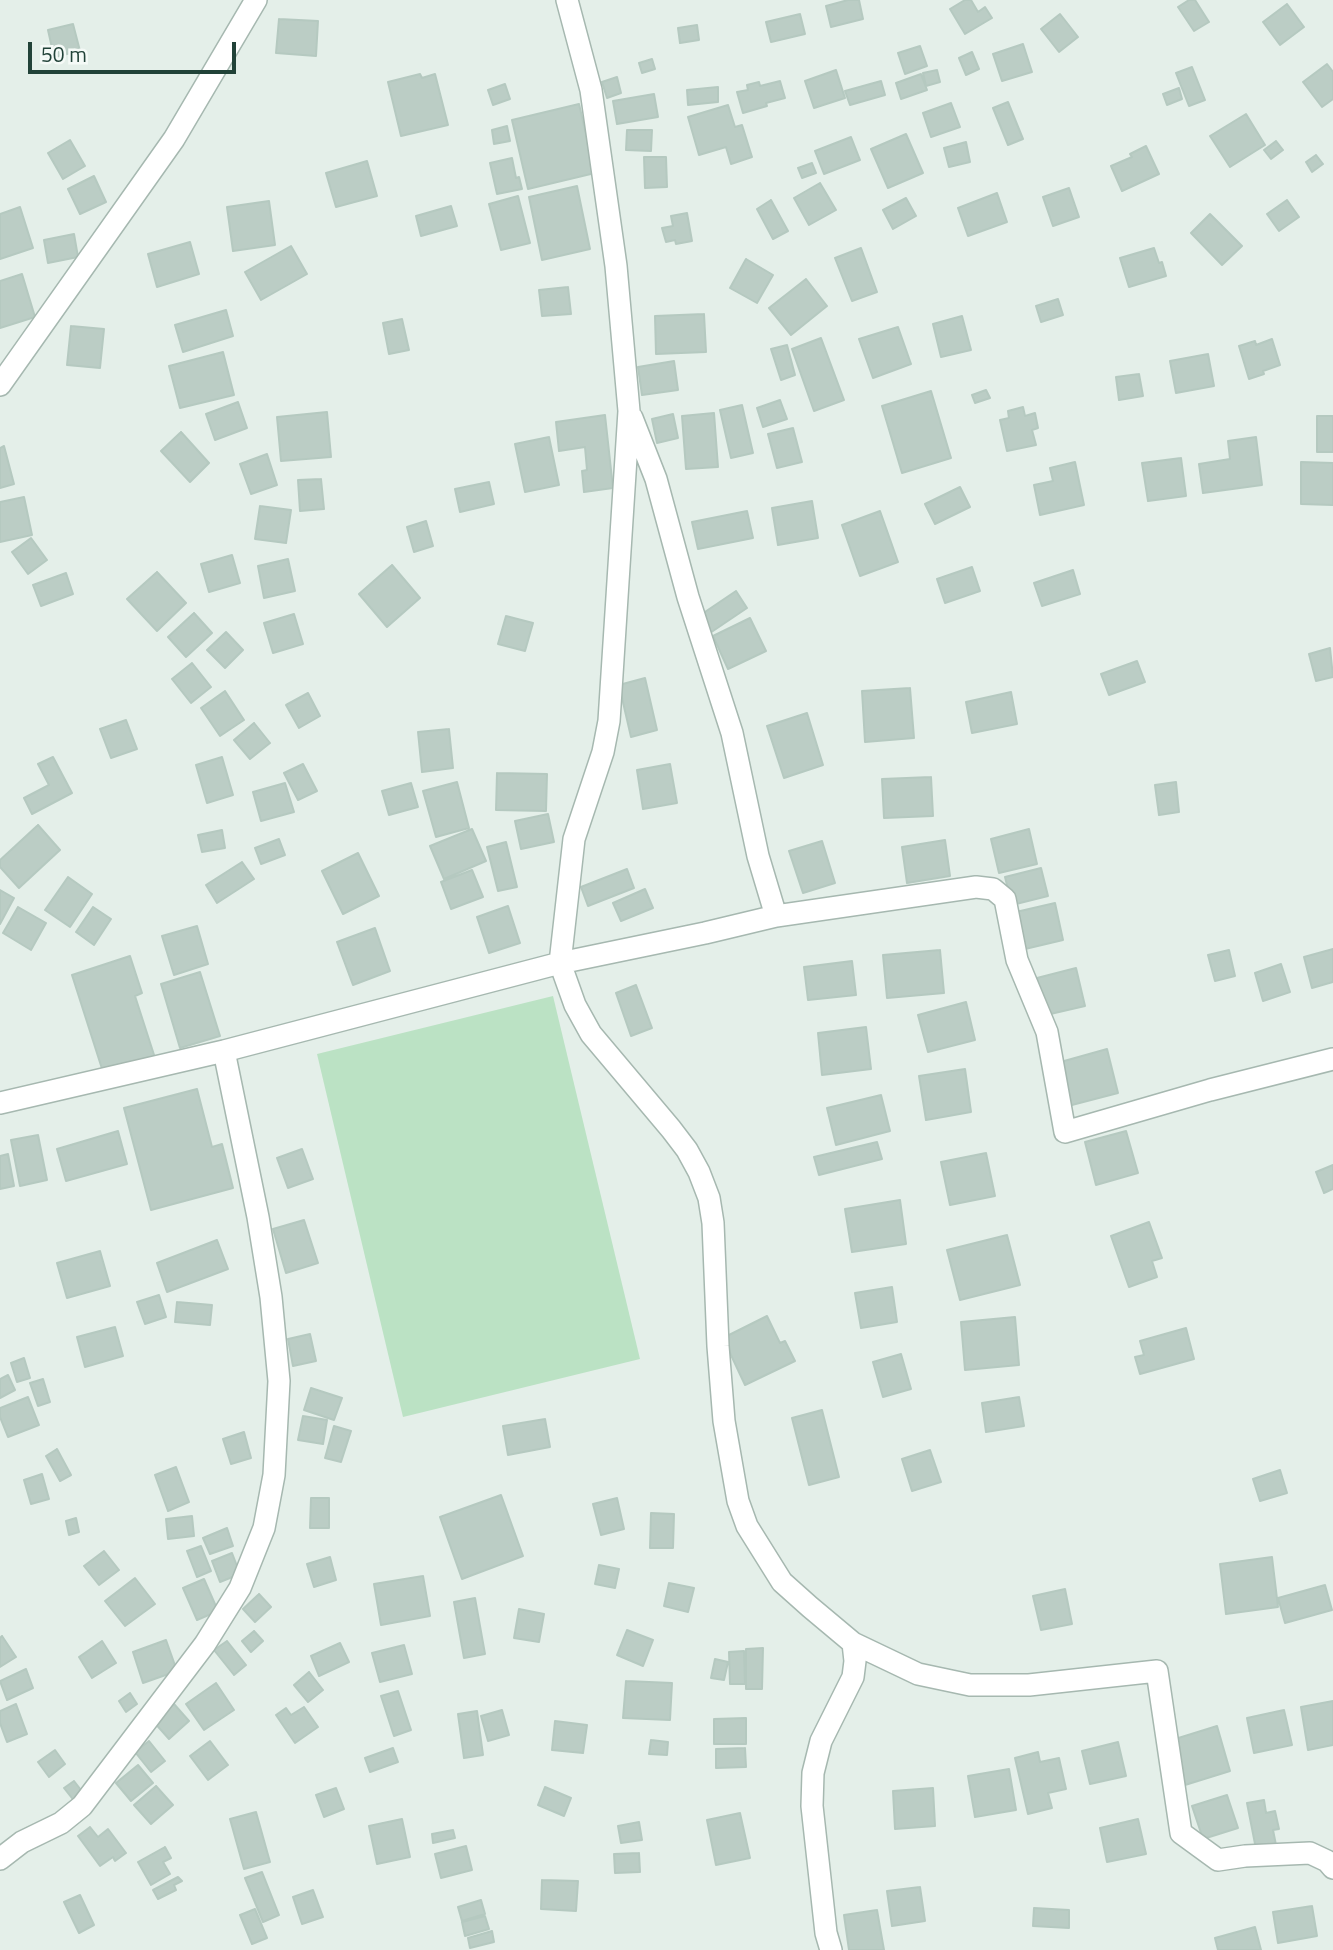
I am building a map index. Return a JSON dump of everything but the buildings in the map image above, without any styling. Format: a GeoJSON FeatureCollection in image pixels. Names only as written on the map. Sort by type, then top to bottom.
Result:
{"type":"FeatureCollection","features":[{"type":"Feature","properties":{"kind":"street"},"geometry":{"type":"LineString","coordinates":[[0,385],[174,139],[256,0]]}},
{"type":"Feature","properties":{"kind":"street"},"geometry":{"type":"LineString","coordinates":[[567,0],[591,90],[616,266],[629,411],[609,721],[603,752],[574,839],[560,963],[575,1005],[591,1034],[687,1150],[709,1198],[713,1223],[724,1421],[738,1502],[747,1526],[782,1582],[853,1643],[918,1674],[970,1685],[1028,1685],[1157,1671],[1181,1833],[1218,1860],[1310,1853],[1327,1861],[1333,1868]]}},
{"type":"Feature","properties":{"kind":"street"},"geometry":{"type":"LineString","coordinates":[[629,411],[656,479],[688,597],[732,733],[758,856],[776,916]]}},
{"type":"Feature","properties":{"kind":"street"},"geometry":{"type":"LineString","coordinates":[[0,1103],[224,1051],[560,963],[776,916],[976,887],[993,889],[1005,899],[1017,960],[1047,1032],[1065,1132],[1210,1090],[1333,1059]]}},
{"type":"Feature","properties":{"kind":"street"},"geometry":{"type":"LineString","coordinates":[[0,1859],[22,1842],[61,1823],[82,1806],[205,1644],[240,1588],[264,1528],[274,1475],[279,1381],[271,1297],[258,1217],[224,1051]]}},
{"type":"Feature","properties":{"kind":"street"},"geometry":{"type":"LineString","coordinates":[[831,1950],[812,1806],[813,1773],[821,1741],[853,1677],[853,1643]]}},
{"type":"Feature","properties":{"kind":"green space"},"geometry":{"type":"Polygon","coordinates":[[[553,996],[640,1359],[403,1417],[317,1054],[553,996]]]}}]}
